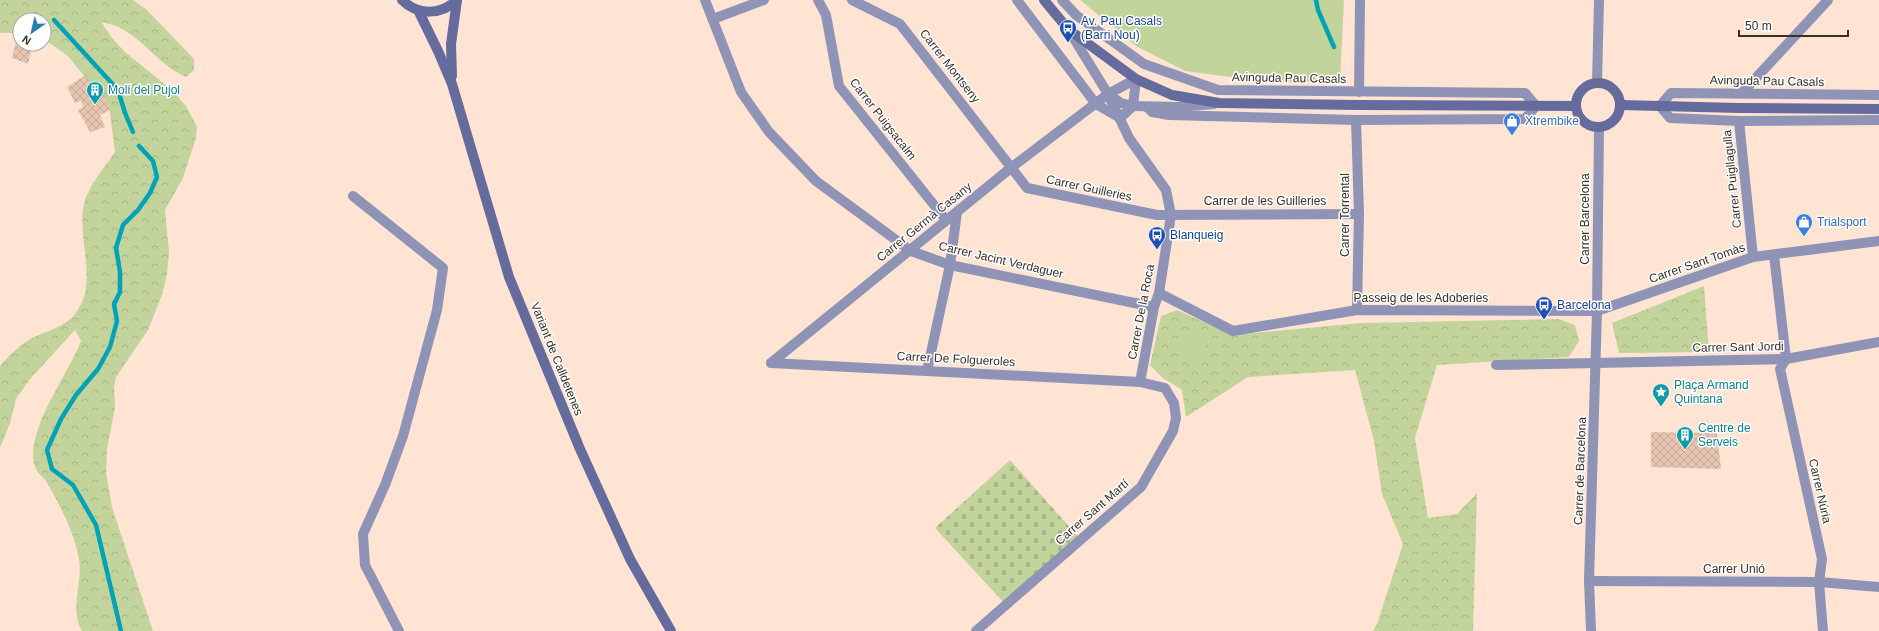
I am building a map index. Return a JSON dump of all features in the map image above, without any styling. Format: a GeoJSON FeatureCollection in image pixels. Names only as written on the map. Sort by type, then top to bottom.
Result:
{"type":"FeatureCollection","features":[{"type":"Feature","properties":{"kind":"street","name":"Variant de Calldetenes"},"geometry":{"type":"LineString","coordinates":[[402,0],[418,10],[426,12],[439,11],[447,8],[457,0]]}},
{"type":"Feature","properties":{"kind":"street","name":"Variant de Calldetenes"},"geometry":{"type":"LineString","coordinates":[[452,84],[451,44],[457,0]]}},
{"type":"Feature","properties":{"kind":"street","name":"Carrer Jacint Verdaguer"},"geometry":{"type":"LineString","coordinates":[[705,0],[741,92],[769,132],[816,181],[911,251],[950,265],[1154,307]]}},
{"type":"Feature","properties":{"kind":"street"},"geometry":{"type":"LineString","coordinates":[[713,19],[764,0]]}},
{"type":"Feature","properties":{"kind":"street","name":"Carrer Puigsacalm"},"geometry":{"type":"LineString","coordinates":[[818,0],[826,15],[839,86],[946,220]]}},
{"type":"Feature","properties":{"kind":"street","name":"Carrer Montseny"},"geometry":{"type":"LineString","coordinates":[[852,0],[900,24],[1012,167]]}},
{"type":"Feature","properties":{"kind":"street"},"geometry":{"type":"LineString","coordinates":[[1017,0],[1096,104],[1120,118],[1133,106],[1136,79]]}},
{"type":"Feature","properties":{"kind":"street"},"geometry":{"type":"LineString","coordinates":[[1044,0],[1068,28],[1108,94],[1121,103],[1133,106],[1176,107],[1219,103],[1576,106]]}},
{"type":"Feature","properties":{"kind":"street","name":"Avinguda Pau Casals"},"geometry":{"type":"LineString","coordinates":[[1062,0],[1076,15],[1144,64],[1218,90],[1525,93],[1536,106]]}},
{"type":"Feature","properties":{"kind":"street"},"geometry":{"type":"LineString","coordinates":[[1359,92],[1360,0]]}},
{"type":"Feature","properties":{"kind":"street"},"geometry":{"type":"LineString","coordinates":[[1597,83],[1599,0]]}},
{"type":"Feature","properties":{"kind":"street"},"geometry":{"type":"LineString","coordinates":[[1742,93],[1828,0]]}},
{"type":"Feature","properties":{"kind":"street","name":"Variant de Calldetenes"},"geometry":{"type":"LineString","coordinates":[[418,10],[452,84],[509,277],[583,456],[630,559],[671,631]]}},
{"type":"Feature","properties":{"kind":"street"},"geometry":{"type":"LineString","coordinates":[[1068,28],[1136,79],[1172,95],[1219,103]]}},
{"type":"Feature","properties":{"kind":"street"},"geometry":{"type":"LineString","coordinates":[[1096,104],[1108,94],[1136,79]]}},
{"type":"Feature","properties":{"kind":"street"},"geometry":{"type":"LineString","coordinates":[[1597,83],[1608,86],[1617,94],[1620,105],[1617,116],[1609,124],[1599,127],[1587,125],[1579,117],[1576,106],[1578,95],[1582,90],[1586,86],[1597,83]]}},
{"type":"Feature","properties":{"kind":"street","name":"Avinguda Pau Casals"},"geometry":{"type":"LineString","coordinates":[[1660,106],[1671,93],[1879,95]]}},
{"type":"Feature","properties":{"kind":"street","name":"Carrer De la Roca"},"geometry":{"type":"LineString","coordinates":[[1108,94],[1129,138],[1166,190],[1171,214],[1159,293],[1154,307],[1140,382]]}},
{"type":"Feature","properties":{"kind":"street","name":"Carrer Germà Casany"},"geometry":{"type":"LineString","coordinates":[[771,363],[911,251],[946,220],[1012,167],[1096,104]]}},
{"type":"Feature","properties":{"kind":"street"},"geometry":{"type":"LineString","coordinates":[[1620,105],[1879,109]]}},
{"type":"Feature","properties":{"kind":"street"},"geometry":{"type":"LineString","coordinates":[[1147,106],[1152,112],[1169,115],[1356,120],[1525,119],[1536,106]]}},
{"type":"Feature","properties":{"kind":"street"},"geometry":{"type":"LineString","coordinates":[[1660,106],[1670,118],[1739,121],[1879,120]]}},
{"type":"Feature","properties":{"kind":"street","name":"Carrer Torrental"},"geometry":{"type":"LineString","coordinates":[[1356,120],[1359,214],[1358,310]]}},
{"type":"Feature","properties":{"kind":"street","name":"Carrer Puigllagulla"},"geometry":{"type":"LineString","coordinates":[[1739,121],[1753,257]]}},
{"type":"Feature","properties":{"kind":"street","name":"Carrer Barcelona"},"geometry":{"type":"LineString","coordinates":[[1597,311],[1599,127]]}},
{"type":"Feature","properties":{"kind":"street","name":"Carrer Guilleries"},"geometry":{"type":"LineString","coordinates":[[1012,167],[1027,188],[1157,215],[1171,214]]}},
{"type":"Feature","properties":{"kind":"street"},"geometry":{"type":"LineString","coordinates":[[353,196],[443,268],[437,310],[403,436],[385,484],[363,534],[365,565],[399,631]]}},
{"type":"Feature","properties":{"kind":"street"},"geometry":{"type":"LineString","coordinates":[[927,371],[950,265],[957,212]]}},
{"type":"Feature","properties":{"kind":"street","name":"Carrer de les Guilleries"},"geometry":{"type":"LineString","coordinates":[[1171,214],[1359,214]]}},
{"type":"Feature","properties":{"kind":"street","name":"Carrer Sant Tomàs"},"geometry":{"type":"LineString","coordinates":[[1597,311],[1753,257],[1879,241]]}},
{"type":"Feature","properties":{"kind":"street","name":"Carrer Núria"},"geometry":{"type":"LineString","coordinates":[[1774,255],[1786,359],[1780,369],[1822,559],[1819,582],[1823,631]]}},
{"type":"Feature","properties":{"kind":"street","name":"Passeig de les Adoberies"},"geometry":{"type":"LineString","coordinates":[[1159,293],[1232,331],[1358,310],[1597,311]]}},
{"type":"Feature","properties":{"kind":"street","name":"Carrer de Barcelona"},"geometry":{"type":"LineString","coordinates":[[1591,631],[1589,582],[1597,311]]}},
{"type":"Feature","properties":{"kind":"street","name":"Carrer Sant Jordi"},"geometry":{"type":"LineString","coordinates":[[1596,362],[1786,359],[1879,342]]}},
{"type":"Feature","properties":{"kind":"street"},"geometry":{"type":"LineString","coordinates":[[1496,365],[1596,362]]}},
{"type":"Feature","properties":{"kind":"street","name":"Carrer De Folgueroles"},"geometry":{"type":"LineString","coordinates":[[771,363],[1140,382]]}},
{"type":"Feature","properties":{"kind":"street","name":"Carrer Sant Martí"},"geometry":{"type":"LineString","coordinates":[[976,631],[1141,488],[1173,431],[1176,418],[1174,403],[1165,388],[1140,382]]}},
{"type":"Feature","properties":{"kind":"street","name":"Carrer Unió"},"geometry":{"type":"LineString","coordinates":[[1589,582],[1819,582],[1879,587]]}},
{"type":"Feature","properties":{"kind":"green space"},"geometry":{"type":"Polygon","coordinates":[[[0,0],[133,0],[147,10],[194,59],[194,70],[186,77],[175,71],[125,30],[101,22],[112,38],[125,52],[173,91],[186,106],[197,127],[196,138],[183,178],[165,210],[169,253],[167,274],[162,295],[148,330],[116,377],[114,387],[115,408],[107,449],[106,473],[112,507],[153,631],[82,631],[78,623],[76,605],[80,568],[77,549],[61,509],[46,481],[36,469],[33,455],[40,422],[81,341],[75,330],[30,379],[16,399],[10,423],[0,448],[0,366],[23,343],[65,323],[75,314],[82,302],[86,288],[87,275],[82,218],[84,204],[89,190],[115,152],[109,106],[68,56],[52,45],[52,12],[12,12],[12,33],[0,33],[0,0]]]}},
{"type":"Feature","properties":{"kind":"green space"},"geometry":{"type":"Polygon","coordinates":[[[1080,0],[1344,0],[1340,81],[1268,82],[1185,71],[1136,46],[1080,0]]]}},
{"type":"Feature","properties":{"kind":"green space"},"geometry":{"type":"Polygon","coordinates":[[[1704,286],[1709,352],[1619,353],[1612,323],[1704,286]]]}},
{"type":"Feature","properties":{"kind":"green space"},"geometry":{"type":"Polygon","coordinates":[[[1177,310],[1233,335],[1361,323],[1559,319],[1575,325],[1579,341],[1569,357],[1437,365],[1415,438],[1428,518],[1457,514],[1477,493],[1473,631],[1373,631],[1377,624],[1403,544],[1382,494],[1374,441],[1355,370],[1248,377],[1186,417],[1182,390],[1163,378],[1150,365],[1161,316],[1177,310]]]}},
{"type":"Feature","properties":{"kind":"green space"},"geometry":{"type":"Polygon","coordinates":[[[1191,332],[1202,336],[1206,347],[1202,358],[1191,362],[1180,358],[1176,347],[1180,336],[1191,332]]]}},
{"type":"Feature","properties":{"kind":"green space"},"geometry":{"type":"Polygon","coordinates":[[[1010,460],[1080,539],[1006,605],[935,528],[1010,460]]]}},
{"type":"Feature","properties":{"kind":"building"},"geometry":{"type":"Polygon","coordinates":[[[14,52],[31,52],[28,64],[12,58],[14,52]]]}},
{"type":"Feature","properties":{"kind":"building","name":"Molí del Pujol"},"geometry":{"type":"Polygon","coordinates":[[[86,75],[98,98],[104,95],[110,110],[100,115],[105,127],[90,132],[78,110],[83,107],[81,101],[75,103],[67,87],[86,75]]]}},
{"type":"Feature","properties":{"kind":"building","name":"Centre de Serveis"},"geometry":{"type":"Polygon","coordinates":[[[1651,432],[1717,433],[1721,469],[1651,467],[1651,432]]]}},
{"type":"Feature","properties":{"kind":"waterway"},"geometry":{"type":"LineString","coordinates":[[1316,0],[1318,10],[1334,47]]}},
{"type":"Feature","properties":{"kind":"waterway"},"geometry":{"type":"LineString","coordinates":[[54,20],[118,90],[133,132]]}},
{"type":"Feature","properties":{"kind":"waterway"},"geometry":{"type":"LineString","coordinates":[[121,631],[96,525],[73,485],[52,469],[47,450],[61,419],[76,395],[98,369],[110,347],[117,321],[114,304],[120,292],[120,272],[116,248],[123,225],[138,210],[150,193],[157,177],[153,161],[139,146]]}},
{"type":"Feature","properties":{"kind":"place","name":"Av. Pau Casals (Barri Nou)"},"geometry":{"type":"Point","coordinates":[1068,43]}},
{"type":"Feature","properties":{"kind":"place","name":"Molí del Pujol"},"geometry":{"type":"Point","coordinates":[95,105]}},
{"type":"Feature","properties":{"kind":"place","name":"Xtrembike"},"geometry":{"type":"Point","coordinates":[1512,136]}},
{"type":"Feature","properties":{"kind":"place","name":"Trialsport"},"geometry":{"type":"Point","coordinates":[1804,237]}},
{"type":"Feature","properties":{"kind":"place","name":"Blanqueig"},"geometry":{"type":"Point","coordinates":[1157,250]}},
{"type":"Feature","properties":{"kind":"place","name":"Barcelona"},"geometry":{"type":"Point","coordinates":[1544,320]}},
{"type":"Feature","properties":{"kind":"place","name":"Plaça Armand Quintana"},"geometry":{"type":"Point","coordinates":[1661,407]}},
{"type":"Feature","properties":{"kind":"place","name":"Centre de Serveis"},"geometry":{"type":"Point","coordinates":[1685,450]}}]}
